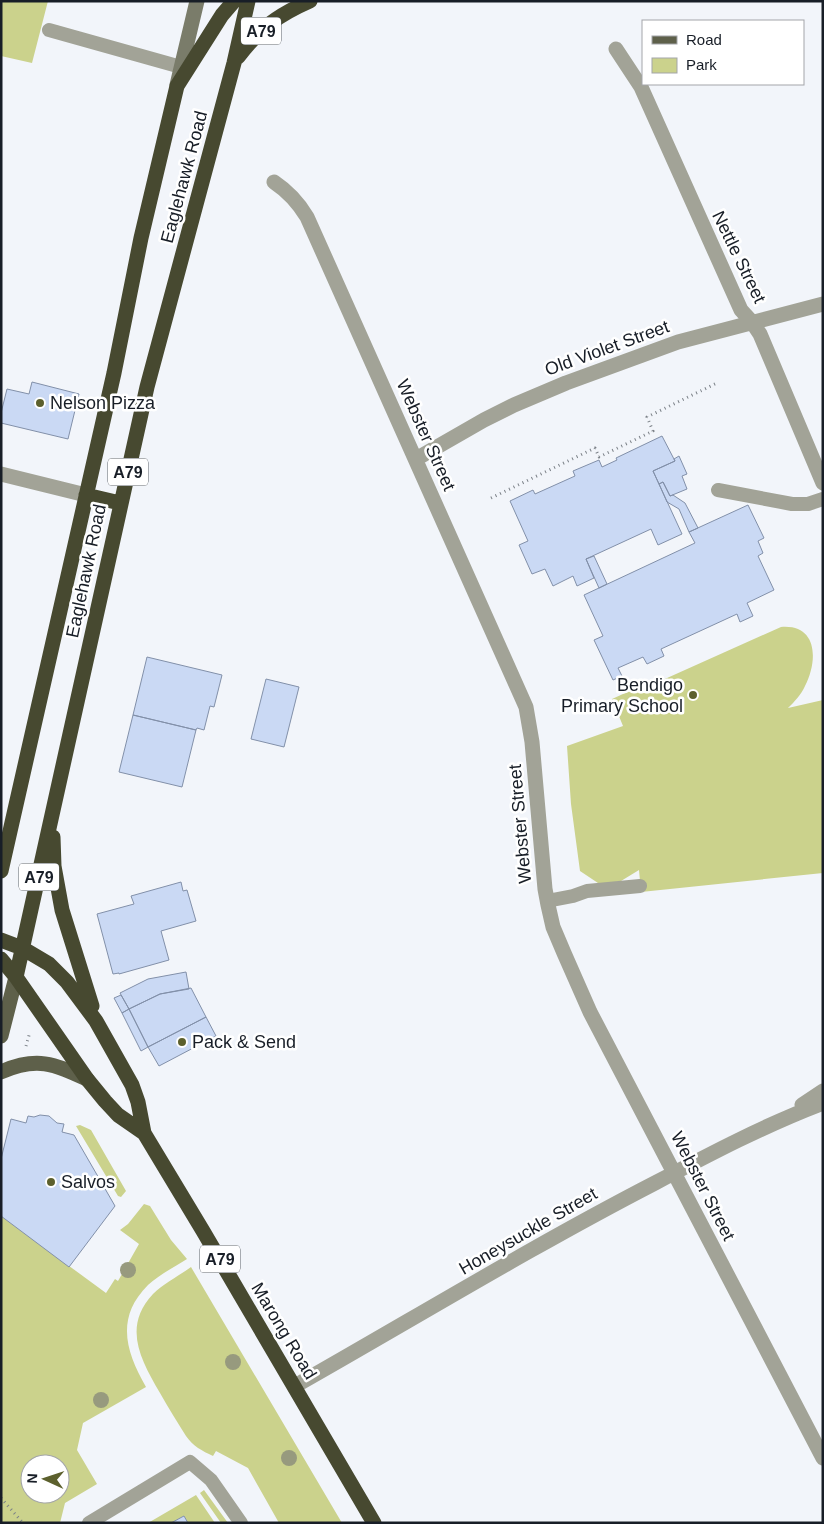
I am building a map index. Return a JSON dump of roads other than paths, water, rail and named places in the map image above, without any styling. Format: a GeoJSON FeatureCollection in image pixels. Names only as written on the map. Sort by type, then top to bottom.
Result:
{"type":"FeatureCollection","features":[{"type":"Feature","properties":{"kind":"highway","name":"A79"},"geometry":{"type":"LineString","coordinates":[[176,86],[222,14],[234,1]]}},
{"type":"Feature","properties":{"kind":"highway","name":"Eaglehawk Road"},"geometry":{"type":"LineString","coordinates":[[16,977],[147,386],[234,63],[248,1]]}},
{"type":"Feature","properties":{"kind":"highway","name":"A79"},"geometry":{"type":"LineString","coordinates":[[234,63],[265,27],[286,12],[310,1]]}},
{"type":"Feature","properties":{"kind":"highway","name":"Eaglehawk Road"},"geometry":{"type":"LineString","coordinates":[[1,871],[119,349],[141,238],[176,86]]}},
{"type":"Feature","properties":{"kind":"highway"},"geometry":{"type":"LineString","coordinates":[[86,495],[120,503]]}},
{"type":"Feature","properties":{"kind":"highway"},"geometry":{"type":"LineString","coordinates":[[54,806],[54,866],[58,889],[96,1021]]}},
{"type":"Feature","properties":{"kind":"highway","name":"Marong Road"},"geometry":{"type":"LineString","coordinates":[[1,940],[22,948],[49,964],[78,994],[96,1021],[132,1085],[138,1102],[144,1133],[295,1386],[374,1523]]}},
{"type":"Feature","properties":{"kind":"highway","name":"Marong Road"},"geometry":{"type":"LineString","coordinates":[[1,959],[16,977],[87,1079],[118,1115],[144,1133]]}},
{"type":"Feature","properties":{"kind":"main road","name":"Eaglehawk Road"},"geometry":{"type":"LineString","coordinates":[[176,86],[198,1]]}},
{"type":"Feature","properties":{"kind":"main road","name":"Eaglehawk Road"},"geometry":{"type":"LineString","coordinates":[[1,1036],[16,977]]}},
{"type":"Feature","properties":{"kind":"main road"},"geometry":{"type":"LineString","coordinates":[[1,1072],[22,1064],[43,1063],[57,1066],[87,1079]]}},
{"type":"Feature","properties":{"kind":"street","name":"Nettle Street"},"geometry":{"type":"LineString","coordinates":[[616,48],[641,88],[741,310],[760,334],[823,483]]}},
{"type":"Feature","properties":{"kind":"street","name":"Webster Street"},"geometry":{"type":"LineString","coordinates":[[274,182],[288,192],[307,217],[526,707],[532,742],[547,901],[553,927],[577,984],[823,1458]]}},
{"type":"Feature","properties":{"kind":"street","name":"Old Violet Street"},"geometry":{"type":"LineString","coordinates":[[416,458],[514,405],[566,383],[678,342],[823,304]]}},
{"type":"Feature","properties":{"kind":"street"},"geometry":{"type":"LineString","coordinates":[[1,474],[86,495]]}},
{"type":"Feature","properties":{"kind":"street","name":"Honeysuckle Street"},"geometry":{"type":"LineString","coordinates":[[785,1117],[823,1091]]}},
{"type":"Feature","properties":{"kind":"street","name":"Honeysuckle Street"},"geometry":{"type":"LineString","coordinates":[[295,1386],[598,1213],[785,1117],[823,1103]]}},
{"type":"Feature","properties":{"kind":"lane"},"geometry":{"type":"LineString","coordinates":[[49,30],[181,67]]}},
{"type":"Feature","properties":{"kind":"lane"},"geometry":{"type":"LineString","coordinates":[[718,490],[792,504],[808,504],[823,499]]}},
{"type":"Feature","properties":{"kind":"lane"},"geometry":{"type":"LineString","coordinates":[[547,901],[587,891],[640,886]]}},
{"type":"Feature","properties":{"kind":"lane"},"geometry":{"type":"LineString","coordinates":[[89,1523],[190,1462],[211,1480],[241,1523]]}},
{"type":"Feature","properties":{"kind":"place","name":"Nelson Pizza"},"geometry":{"type":"Point","coordinates":[40,403]}},
{"type":"Feature","properties":{"kind":"place","name":"Bendigo Primary School"},"geometry":{"type":"Point","coordinates":[693,695]}},
{"type":"Feature","properties":{"kind":"place","name":"Pack & Send"},"geometry":{"type":"Point","coordinates":[182,1042]}},
{"type":"Feature","properties":{"kind":"place","name":"Salvos"},"geometry":{"type":"Point","coordinates":[51,1182]}}]}
